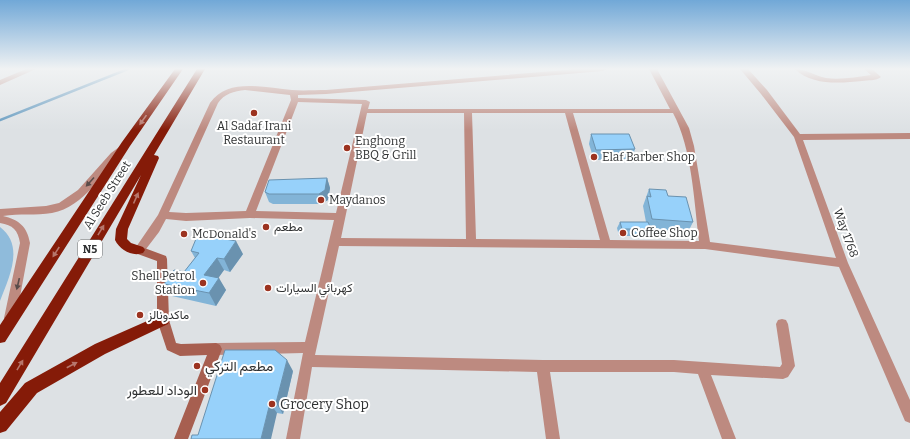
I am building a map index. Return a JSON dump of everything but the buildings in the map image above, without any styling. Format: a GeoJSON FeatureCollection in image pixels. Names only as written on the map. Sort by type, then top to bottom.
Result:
{"type":"FeatureCollection","features":[{"type":"Feature","properties":{"kind":"highway","name":"Al Seeb Street"},"geometry":{"type":"LineString","coordinates":[[0,337],[126,144],[164,89]]}},
{"type":"Feature","properties":{"kind":"highway","name":"Al Seeb Street"},"geometry":{"type":"LineString","coordinates":[[0,398],[123,194],[188,89]]}},
{"type":"Feature","properties":{"kind":"highway","name":"N5"},"geometry":{"type":"LineString","coordinates":[[182,100],[193,89]]}},
{"type":"Feature","properties":{"kind":"highway"},"geometry":{"type":"LineString","coordinates":[[139,250],[127,247],[121,240],[122,229],[168,124]]}},
{"type":"Feature","properties":{"kind":"highway"},"geometry":{"type":"LineString","coordinates":[[0,425],[31,388],[100,349],[163,320]]}},
{"type":"Feature","properties":{"kind":"street"},"geometry":{"type":"LineString","coordinates":[[233,89],[219,96],[214,103],[163,215],[155,229],[139,250],[162,259],[163,320],[168,332],[171,346],[180,350],[311,347]]}},
{"type":"Feature","properties":{"kind":"street"},"geometry":{"type":"LineString","coordinates":[[254,89],[294,96],[366,102],[307,361],[293,439]]}},
{"type":"Feature","properties":{"kind":"street"},"geometry":{"type":"LineString","coordinates":[[294,96],[356,89]]}},
{"type":"Feature","properties":{"kind":"street"},"geometry":{"type":"LineString","coordinates":[[664,89],[685,128],[690,146],[704,245]]}},
{"type":"Feature","properties":{"kind":"street","name":"Way 1768"},"geometry":{"type":"LineString","coordinates":[[762,89],[798,137],[842,263],[910,416]]}},
{"type":"Feature","properties":{"kind":"street"},"geometry":{"type":"LineString","coordinates":[[250,214],[294,96]]}},
{"type":"Feature","properties":{"kind":"street"},"geometry":{"type":"LineString","coordinates":[[364,110],[569,112],[676,111]]}},
{"type":"Feature","properties":{"kind":"street"},"geometry":{"type":"LineString","coordinates":[[468,110],[470,243]]}},
{"type":"Feature","properties":{"kind":"street"},"geometry":{"type":"LineString","coordinates":[[569,112],[606,243]]}},
{"type":"Feature","properties":{"kind":"street"},"geometry":{"type":"LineString","coordinates":[[798,137],[910,136]]}},
{"type":"Feature","properties":{"kind":"street"},"geometry":{"type":"LineString","coordinates":[[0,213],[54,208],[67,203],[80,193],[113,156],[126,144]]}},
{"type":"Feature","properties":{"kind":"street"},"geometry":{"type":"LineString","coordinates":[[163,215],[186,217],[250,214],[340,217]]}},
{"type":"Feature","properties":{"kind":"street"},"geometry":{"type":"LineString","coordinates":[[0,219],[16,224],[24,232],[26,243],[9,323]]}},
{"type":"Feature","properties":{"kind":"street"},"geometry":{"type":"LineString","coordinates":[[335,242],[606,243],[704,245],[842,263]]}},
{"type":"Feature","properties":{"kind":"street"},"geometry":{"type":"LineString","coordinates":[[307,361],[543,366],[674,366],[783,373],[789,366],[782,324]]}},
{"type":"Feature","properties":{"kind":"street"},"geometry":{"type":"LineString","coordinates":[[181,439],[216,349]]}},
{"type":"Feature","properties":{"kind":"street"},"geometry":{"type":"LineString","coordinates":[[543,366],[553,439]]}},
{"type":"Feature","properties":{"kind":"street"},"geometry":{"type":"LineString","coordinates":[[702,369],[729,439]]}},
{"type":"Feature","properties":{"kind":"shaded area"},"geometry":{"type":"Polygon","coordinates":[[[0,227],[8,235],[12,243],[13,262],[11,272],[0,301],[0,227]]]}},
{"type":"Feature","properties":{"kind":"waterway"},"geometry":{"type":"LineString","coordinates":[[0,120],[77,89]]}},
{"type":"Feature","properties":{"kind":"place","name":"Al Sadaf Irani Restaurant"},"geometry":{"type":"Point","coordinates":[254,113]}},
{"type":"Feature","properties":{"kind":"place","name":"Enghong BBQ & Grill"},"geometry":{"type":"Point","coordinates":[347,148]}},
{"type":"Feature","properties":{"kind":"place","name":"Elaf Barber Shop"},"geometry":{"type":"Point","coordinates":[594,157]}},
{"type":"Feature","properties":{"kind":"place","name":"Maydanos"},"geometry":{"type":"Point","coordinates":[321,200]}},
{"type":"Feature","properties":{"kind":"place","name":"مطعم"},"geometry":{"type":"Point","coordinates":[266,227]}},
{"type":"Feature","properties":{"kind":"place","name":"Coffee Shop"},"geometry":{"type":"Point","coordinates":[623,233]}},
{"type":"Feature","properties":{"kind":"place","name":"McDonald's"},"geometry":{"type":"Point","coordinates":[184,234]}},
{"type":"Feature","properties":{"kind":"place","name":"Shell Petrol Station"},"geometry":{"type":"Point","coordinates":[203,283]}},
{"type":"Feature","properties":{"kind":"place","name":"كهربائي السيارات"},"geometry":{"type":"Point","coordinates":[268,288]}},
{"type":"Feature","properties":{"kind":"place","name":"ماكدونالز"},"geometry":{"type":"Point","coordinates":[140,315]}},
{"type":"Feature","properties":{"kind":"place","name":"مطعم التركي"},"geometry":{"type":"Point","coordinates":[197,366]}},
{"type":"Feature","properties":{"kind":"place","name":"الوداد للعطور"},"geometry":{"type":"Point","coordinates":[205,390]}},
{"type":"Feature","properties":{"kind":"place","name":"Grocery Shop"},"geometry":{"type":"Point","coordinates":[272,404]}}]}
